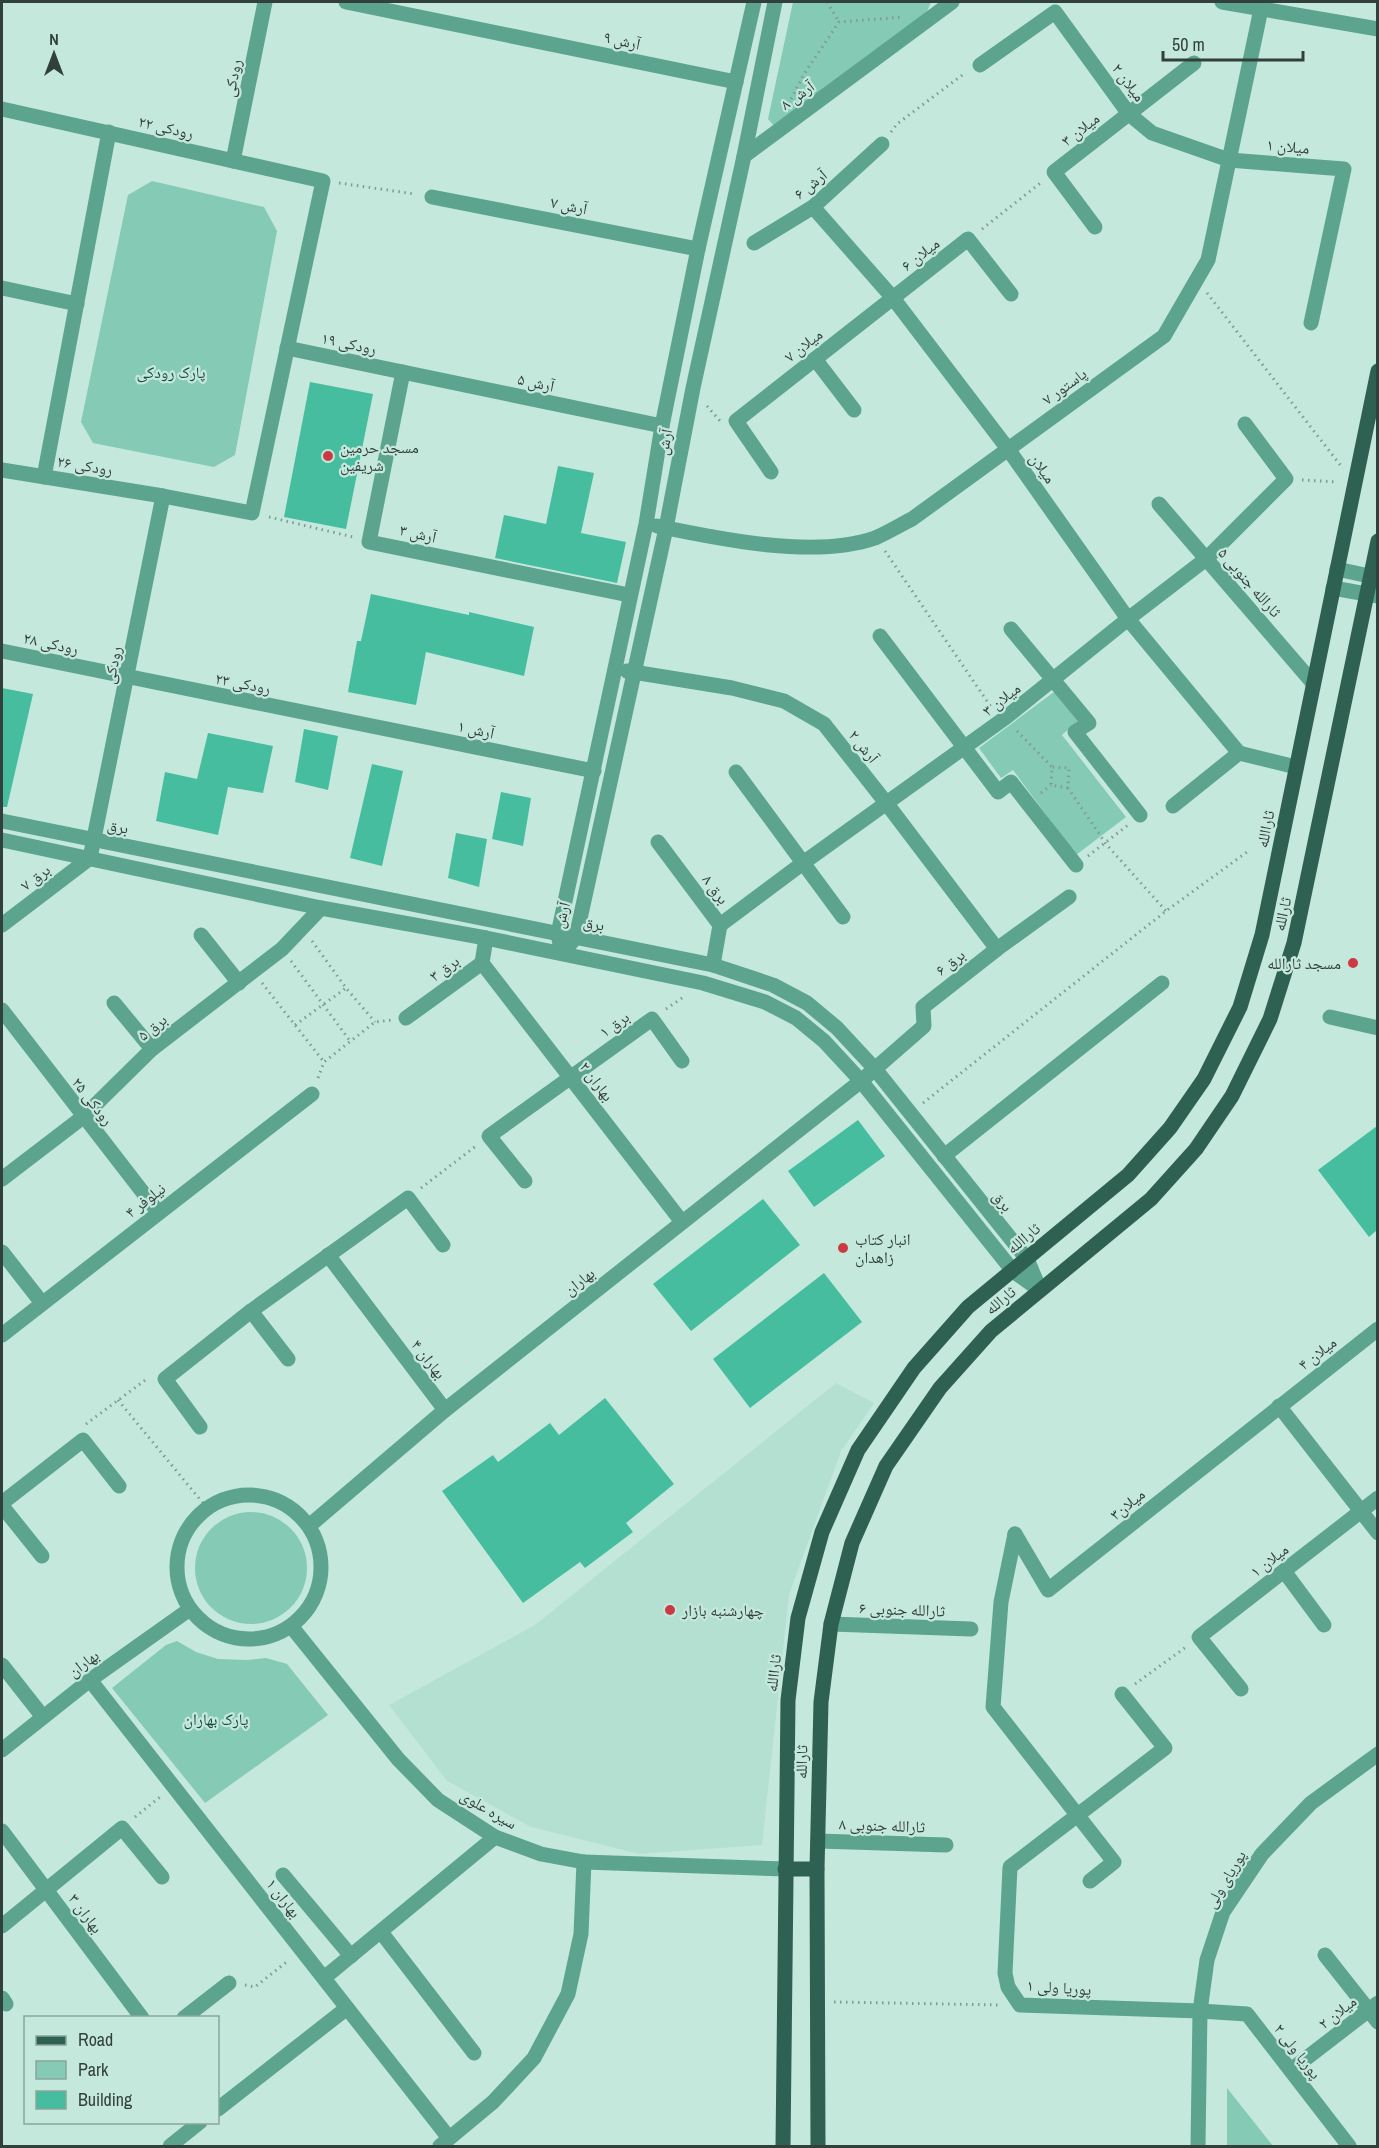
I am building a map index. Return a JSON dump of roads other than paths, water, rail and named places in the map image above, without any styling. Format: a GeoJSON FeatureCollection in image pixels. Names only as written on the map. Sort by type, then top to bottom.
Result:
{"type":"FeatureCollection","features":[{"type":"Feature","properties":{"kind":"main road","name":"ثاراالله"},"geometry":{"type":"LineString","coordinates":[[783,2146],[788,1700],[798,1618],[822,1532],[858,1450],[914,1368],[969,1307],[1128,1175],[1170,1128],[1204,1079],[1240,1007],[1262,935],[1377,371]]}},
{"type":"Feature","properties":{"kind":"main road","name":"ثارالله"},"geometry":{"type":"LineString","coordinates":[[818,2146],[817,1869],[820,1702],[831,1624],[852,1543],[886,1466],[940,1388],[991,1330],[1151,1198],[1196,1149],[1232,1096],[1270,1019],[1294,943],[1372,595],[1377,541]]}},
{"type":"Feature","properties":{"kind":"main road"},"geometry":{"type":"LineString","coordinates":[[785,1869],[817,1869]]}},
{"type":"Feature","properties":{"kind":"street","name":"رودکی"},"geometry":{"type":"LineString","coordinates":[[233,161],[265,2]]}},
{"type":"Feature","properties":{"kind":"street","name":"آرش ۹"},"geometry":{"type":"LineString","coordinates":[[346,2],[736,82]]}},
{"type":"Feature","properties":{"kind":"street","name":"آرش"},"geometry":{"type":"LineString","coordinates":[[563,954],[558,934],[646,524],[662,426],[698,249],[754,2]]}},
{"type":"Feature","properties":{"kind":"street","name":"آرش"},"geometry":{"type":"LineString","coordinates":[[563,954],[576,938],[666,528],[693,388],[775,2]]}},
{"type":"Feature","properties":{"kind":"street","name":"آرش ۸"},"geometry":{"type":"LineString","coordinates":[[744,156],[952,2]]}},
{"type":"Feature","properties":{"kind":"street"},"geometry":{"type":"LineString","coordinates":[[1222,2],[1377,29]]}},
{"type":"Feature","properties":{"kind":"street","name":"پاستور ۷"},"geometry":{"type":"LineString","coordinates":[[646,524],[771,545],[813,548],[875,538],[912,519],[1164,336],[1208,260],[1261,9]]}},
{"type":"Feature","properties":{"kind":"street","name":"میلان ۲"},"geometry":{"type":"LineString","coordinates":[[980,65],[1055,12],[1129,114],[1152,133],[1229,160]]}},
{"type":"Feature","properties":{"kind":"street"},"geometry":{"type":"LineString","coordinates":[[1129,114],[1194,63]]}},
{"type":"Feature","properties":{"kind":"street","name":"رودکی ۲۲"},"geometry":{"type":"LineString","coordinates":[[2,109],[323,181],[287,348]]}},
{"type":"Feature","properties":{"kind":"street","name":"میلان ۳"},"geometry":{"type":"LineString","coordinates":[[1095,226],[1054,172],[1129,114]]}},
{"type":"Feature","properties":{"kind":"street"},"geometry":{"type":"LineString","coordinates":[[44,477],[109,132]]}},
{"type":"Feature","properties":{"kind":"street","name":"آرش ۶"},"geometry":{"type":"LineString","coordinates":[[754,243],[813,207],[882,144]]}},
{"type":"Feature","properties":{"kind":"street","name":"میلان ۱"},"geometry":{"type":"LineString","coordinates":[[1229,160],[1344,169],[1311,323]]}},
{"type":"Feature","properties":{"kind":"street","name":"آرش ۷"},"geometry":{"type":"LineString","coordinates":[[432,197],[698,249]]}},
{"type":"Feature","properties":{"kind":"street","name":"میلان"},"geometry":{"type":"LineString","coordinates":[[813,207],[893,298],[1008,449],[1128,619],[1239,753]]}},
{"type":"Feature","properties":{"kind":"street","name":"میلان ۶"},"geometry":{"type":"LineString","coordinates":[[893,298],[969,239],[1011,294]]}},
{"type":"Feature","properties":{"kind":"street"},"geometry":{"type":"LineString","coordinates":[[2,288],[76,304]]}},
{"type":"Feature","properties":{"kind":"street","name":"میلان ۷"},"geometry":{"type":"LineString","coordinates":[[771,472],[736,421],[893,298]]}},
{"type":"Feature","properties":{"kind":"street","name":"رودکی ۱۹"},"geometry":{"type":"LineString","coordinates":[[287,348],[404,372]]}},
{"type":"Feature","properties":{"kind":"street","name":"رودکی ۲۶"},"geometry":{"type":"LineString","coordinates":[[2,470],[164,496],[252,513],[287,348]]}},
{"type":"Feature","properties":{"kind":"street"},"geometry":{"type":"LineString","coordinates":[[815,359],[854,410]]}},
{"type":"Feature","properties":{"kind":"street","name":"آرش ۵"},"geometry":{"type":"LineString","coordinates":[[404,372],[662,426]]}},
{"type":"Feature","properties":{"kind":"street","name":"آرش ۳"},"geometry":{"type":"LineString","coordinates":[[404,372],[369,542],[629,595]]}},
{"type":"Feature","properties":{"kind":"street","name":"میلان ۳"},"geometry":{"type":"LineString","coordinates":[[720,926],[803,863],[964,750],[1206,559],[1286,479],[1245,424]]}},
{"type":"Feature","properties":{"kind":"street","name":"رودکی"},"geometry":{"type":"LineString","coordinates":[[90,858],[164,496]]}},
{"type":"Feature","properties":{"kind":"street","name":"ثارالله جنوبی ۵"},"geometry":{"type":"LineString","coordinates":[[1159,504],[1314,683]]}},
{"type":"Feature","properties":{"kind":"street"},"geometry":{"type":"LineString","coordinates":[[1337,569],[1374,577]]}},
{"type":"Feature","properties":{"kind":"street"},"geometry":{"type":"LineString","coordinates":[[1333,588],[1372,595]]}},
{"type":"Feature","properties":{"kind":"street"},"geometry":{"type":"LineString","coordinates":[[1011,629],[1089,723],[1075,732],[1140,815]]}},
{"type":"Feature","properties":{"kind":"street"},"geometry":{"type":"LineString","coordinates":[[880,636],[998,792],[1011,782],[1076,865]]}},
{"type":"Feature","properties":{"kind":"street","name":"رودکی ۲۸"},"geometry":{"type":"LineString","coordinates":[[2,651],[127,678]]}},
{"type":"Feature","properties":{"kind":"street","name":"آرش ۲"},"geometry":{"type":"LineString","coordinates":[[615,669],[732,688],[784,701],[824,724],[997,949]]}},
{"type":"Feature","properties":{"kind":"street","name":"رودکی ۲۳"},"geometry":{"type":"LineString","coordinates":[[127,678],[352,722]]}},
{"type":"Feature","properties":{"kind":"street","name":"آرش ۱"},"geometry":{"type":"LineString","coordinates":[[352,722],[594,771]]}},
{"type":"Feature","properties":{"kind":"street"},"geometry":{"type":"LineString","coordinates":[[1173,806],[1239,753],[1296,767]]}},
{"type":"Feature","properties":{"kind":"street"},"geometry":{"type":"LineString","coordinates":[[736,772],[843,917]]}},
{"type":"Feature","properties":{"kind":"street","name":"برق"},"geometry":{"type":"LineString","coordinates":[[2,821],[713,965],[773,985],[807,1003],[837,1028],[875,1069],[1026,1259],[1040,1290]]}},
{"type":"Feature","properties":{"kind":"street"},"geometry":{"type":"LineString","coordinates":[[2,840],[321,908],[486,938],[703,983],[765,1002],[796,1018],[824,1041],[861,1081],[1013,1271],[1040,1290]]}},
{"type":"Feature","properties":{"kind":"street","name":"برق ۸"},"geometry":{"type":"LineString","coordinates":[[658,842],[720,926],[713,965]]}},
{"type":"Feature","properties":{"kind":"street","name":"برق ۷"},"geometry":{"type":"LineString","coordinates":[[2,925],[90,858]]}},
{"type":"Feature","properties":{"kind":"street","name":"برق ۶"},"geometry":{"type":"LineString","coordinates":[[875,1069],[924,1026],[923,1007],[997,949],[1070,897]]}},
{"type":"Feature","properties":{"kind":"street","name":"برق ۵"},"geometry":{"type":"LineString","coordinates":[[3,1174],[83,1117],[152,1050],[282,949],[321,908]]}},
{"type":"Feature","properties":{"kind":"street"},"geometry":{"type":"LineString","coordinates":[[201,935],[239,983]]}},
{"type":"Feature","properties":{"kind":"street","name":"برق ۳"},"geometry":{"type":"LineString","coordinates":[[406,1018],[482,963],[486,938]]}},
{"type":"Feature","properties":{"kind":"street","name":"بهاران ۲"},"geometry":{"type":"LineString","coordinates":[[482,963],[682,1222]]}},
{"type":"Feature","properties":{"kind":"street"},"geometry":{"type":"LineString","coordinates":[[944,1156],[1162,983]]}},
{"type":"Feature","properties":{"kind":"street"},"geometry":{"type":"LineString","coordinates":[[114,1003],[152,1050]]}},
{"type":"Feature","properties":{"kind":"street","name":"رودکی ۲۵"},"geometry":{"type":"LineString","coordinates":[[2,1010],[158,1212]]}},
{"type":"Feature","properties":{"kind":"street"},"geometry":{"type":"LineString","coordinates":[[1330,1017],[1377,1028]]}},
{"type":"Feature","properties":{"kind":"street","name":"برق ۱"},"geometry":{"type":"LineString","coordinates":[[525,1181],[489,1136],[652,1019],[681,1061]]}},
{"type":"Feature","properties":{"kind":"street","name":"بهاران"},"geometry":{"type":"LineString","coordinates":[[309,1526],[445,1410],[875,1069]]}},
{"type":"Feature","properties":{"kind":"street","name":"نیلوفر ۴"},"geometry":{"type":"LineString","coordinates":[[2,1335],[312,1094]]}},
{"type":"Feature","properties":{"kind":"street"},"geometry":{"type":"LineString","coordinates":[[200,1427],[165,1379],[251,1311],[408,1198],[443,1245]]}},
{"type":"Feature","properties":{"kind":"street"},"geometry":{"type":"LineString","coordinates":[[2,1252],[42,1303]]}},
{"type":"Feature","properties":{"kind":"street","name":"بهاران ۴"},"geometry":{"type":"LineString","coordinates":[[328,1255],[445,1410]]}},
{"type":"Feature","properties":{"kind":"street"},"geometry":{"type":"LineString","coordinates":[[251,1311],[288,1359]]}},
{"type":"Feature","properties":{"kind":"street","name":"میلان ۴"},"geometry":{"type":"LineString","coordinates":[[1279,1406],[1377,1329]]}},
{"type":"Feature","properties":{"kind":"street"},"geometry":{"type":"LineString","coordinates":[[1279,1406],[1377,1533]]}},
{"type":"Feature","properties":{"kind":"street","name":"میلان۳"},"geometry":{"type":"LineString","coordinates":[[1078,1814],[993,1707],[1001,1602],[1015,1534],[1048,1590],[1279,1406]]}},
{"type":"Feature","properties":{"kind":"street"},"geometry":{"type":"LineString","coordinates":[[42,1556],[2,1505],[83,1440],[119,1486]]}},
{"type":"Feature","properties":{"kind":"street"},"geometry":{"type":"LineString","coordinates":[[250,1495],[273,1499],[293,1509],[309,1526],[319,1546],[322,1568],[318,1590],[307,1610],[291,1626],[271,1636],[248,1640],[226,1636],[206,1625],[190,1609],[180,1588],[177,1566],[180,1544],[191,1524],[207,1508],[228,1498],[250,1495]]}},
{"type":"Feature","properties":{"kind":"street"},"geometry":{"type":"LineString","coordinates":[[1360,1511],[1377,1498]]}},
{"type":"Feature","properties":{"kind":"street","name":"میلان ۱"},"geometry":{"type":"LineString","coordinates":[[1241,1689],[1199,1637],[1360,1511]]}},
{"type":"Feature","properties":{"kind":"street"},"geometry":{"type":"LineString","coordinates":[[1284,1571],[1324,1625]]}},
{"type":"Feature","properties":{"kind":"street","name":"بهاران"},"geometry":{"type":"LineString","coordinates":[[2,1750],[90,1680],[190,1609]]}},
{"type":"Feature","properties":{"kind":"street","name":"ثارالله جنوبی ۶"},"geometry":{"type":"LineString","coordinates":[[831,1624],[971,1629]]}},
{"type":"Feature","properties":{"kind":"street","name":"سیره علوی"},"geometry":{"type":"LineString","coordinates":[[291,1626],[398,1759],[438,1800],[495,1837],[541,1854],[584,1862],[785,1869]]}},
{"type":"Feature","properties":{"kind":"street"},"geometry":{"type":"LineString","coordinates":[[2,1665],[43,1718]]}},
{"type":"Feature","properties":{"kind":"street","name":"بهاران ۱"},"geometry":{"type":"LineString","coordinates":[[90,1680],[347,2008],[444,2142]]}},
{"type":"Feature","properties":{"kind":"street"},"geometry":{"type":"LineString","coordinates":[[1090,1881],[1114,1862],[1078,1814],[1165,1748],[1122,1694]]}},
{"type":"Feature","properties":{"kind":"street","name":"پوریای ولی"},"geometry":{"type":"LineString","coordinates":[[1198,2146],[1200,2011],[1207,1960],[1223,1912],[1262,1854],[1311,1803],[1377,1754]]}},
{"type":"Feature","properties":{"kind":"street","name":"پوریا ولی ۱"},"geometry":{"type":"LineString","coordinates":[[1078,1814],[1010,1867],[1005,1973],[1008,1987],[1020,2005],[1200,2011]]}},
{"type":"Feature","properties":{"kind":"street"},"geometry":{"type":"LineString","coordinates":[[2,1926],[122,1828],[162,1877]]}},
{"type":"Feature","properties":{"kind":"street","name":"بهاران ۳"},"geometry":{"type":"LineString","coordinates":[[2,1831],[140,2016]]}},
{"type":"Feature","properties":{"kind":"street"},"geometry":{"type":"LineString","coordinates":[[324,1978],[495,1837]]}},
{"type":"Feature","properties":{"kind":"street","name":"ثارالله جنوبی ۸"},"geometry":{"type":"LineString","coordinates":[[818,1841],[946,1845]]}},
{"type":"Feature","properties":{"kind":"street"},"geometry":{"type":"LineString","coordinates":[[444,2142],[493,2102],[534,2058],[568,1994],[580,1934],[584,1862]]}},
{"type":"Feature","properties":{"kind":"street"},"geometry":{"type":"LineString","coordinates":[[283,1875],[351,1956]]}},
{"type":"Feature","properties":{"kind":"street"},"geometry":{"type":"LineString","coordinates":[[381,1932],[474,2053]]}},
{"type":"Feature","properties":{"kind":"street"},"geometry":{"type":"LineString","coordinates":[[1325,1955],[1374,2012]]}},
{"type":"Feature","properties":{"kind":"street"},"geometry":{"type":"LineString","coordinates":[[187,2016],[228,1983]]}},
{"type":"Feature","properties":{"kind":"street"},"geometry":{"type":"LineString","coordinates":[[219,2108],[347,2008]]}},
{"type":"Feature","properties":{"kind":"street","name":"پوریا ولی ۲"},"geometry":{"type":"LineString","coordinates":[[1200,2011],[1246,2014],[1349,2146]]}},
{"type":"Feature","properties":{"kind":"street","name":"میلان ۲"},"geometry":{"type":"LineString","coordinates":[[1291,2070],[1374,2012]]}},
{"type":"Feature","properties":{"kind":"street"},"geometry":{"type":"LineString","coordinates":[[170,2146],[198,2124]]}},
{"type":"Feature","properties":{"kind":"place","name":"مسجد حرمین شریفین"},"geometry":{"type":"Point","coordinates":[328,456]}},
{"type":"Feature","properties":{"kind":"place","name":"مسجد ثارالله"},"geometry":{"type":"Point","coordinates":[1353,963]}},
{"type":"Feature","properties":{"kind":"place","name":"انبار کتاب زاهدان"},"geometry":{"type":"Point","coordinates":[843,1248]}},
{"type":"Feature","properties":{"kind":"place","name":"چهارشنبه بازار"},"geometry":{"type":"Point","coordinates":[670,1610]}},
{"type":"Feature","properties":{"kind":"park label","name":"پارک رودکی"},"geometry":{"type":"Point","coordinates":[171,372]}},
{"type":"Feature","properties":{"kind":"park label","name":"پارک بهاران"},"geometry":{"type":"Point","coordinates":[216,1719]}}]}
